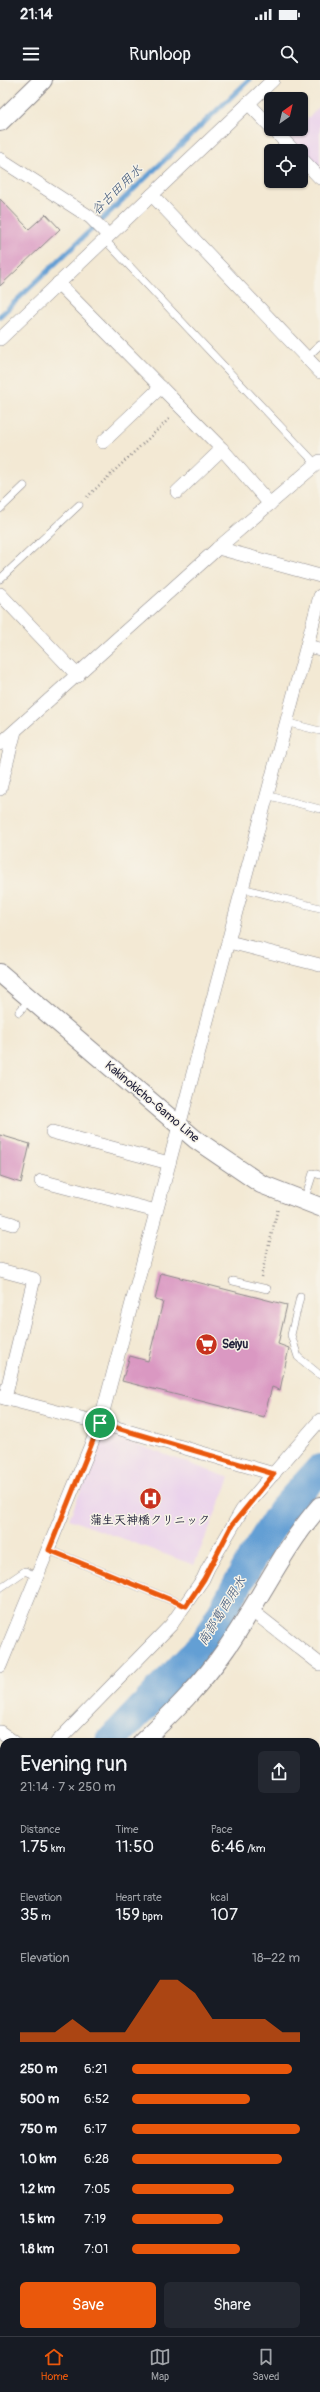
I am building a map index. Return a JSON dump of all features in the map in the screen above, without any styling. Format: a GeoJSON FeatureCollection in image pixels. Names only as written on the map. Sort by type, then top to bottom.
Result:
{"type":"FeatureCollection","features":[{"type":"Feature","properties":{"kind":"main road"},"geometry":{"type":"LineString","coordinates":[[0,122],[43,80]]}},
{"type":"Feature","properties":{"kind":"main road","name":"Kakinokicho-Gamo Line"},"geometry":{"type":"LineString","coordinates":[[0,973],[25,1005],[180,1127],[261,1184],[312,1204]]}},
{"type":"Feature","properties":{"kind":"main road"},"geometry":{"type":"LineString","coordinates":[[146,1738],[202,1681],[251,1610],[278,1562],[300,1529],[320,1506]]}},
{"type":"Feature","properties":{"kind":"street"},"geometry":{"type":"LineString","coordinates":[[0,339],[273,80]]}},
{"type":"Feature","properties":{"kind":"street"},"geometry":{"type":"LineString","coordinates":[[248,103],[264,120]]}},
{"type":"Feature","properties":{"kind":"street"},"geometry":{"type":"LineString","coordinates":[[280,136],[287,144]]}},
{"type":"Feature","properties":{"kind":"street"},"geometry":{"type":"LineString","coordinates":[[0,159],[90,217],[106,237]]}},
{"type":"Feature","properties":{"kind":"street"},"geometry":{"type":"LineString","coordinates":[[308,165],[320,178]]}},
{"type":"Feature","properties":{"kind":"street"},"geometry":{"type":"LineString","coordinates":[[152,195],[320,372]]}},
{"type":"Feature","properties":{"kind":"street"},"geometry":{"type":"LineString","coordinates":[[58,283],[222,449],[270,504]]}},
{"type":"Feature","properties":{"kind":"street"},"geometry":{"type":"LineString","coordinates":[[103,442],[161,387]]}},
{"type":"Feature","properties":{"kind":"street"},"geometry":{"type":"LineString","coordinates":[[177,492],[222,449]]}},
{"type":"Feature","properties":{"kind":"street"},"geometry":{"type":"LineString","coordinates":[[0,744],[78,676],[218,548],[318,462]]}},
{"type":"Feature","properties":{"kind":"street"},"geometry":{"type":"LineString","coordinates":[[218,548],[320,576]]}},
{"type":"Feature","properties":{"kind":"street"},"geometry":{"type":"LineString","coordinates":[[0,594],[78,676]]}},
{"type":"Feature","properties":{"kind":"street"},"geometry":{"type":"LineString","coordinates":[[0,1666],[38,1577],[100,1423],[113,1359],[130,1292],[156,1211],[180,1127],[285,722],[320,596]]}},
{"type":"Feature","properties":{"kind":"street"},"geometry":{"type":"LineString","coordinates":[[307,646],[320,649]]}},
{"type":"Feature","properties":{"kind":"street"},"geometry":{"type":"LineString","coordinates":[[0,788],[15,731]]}},
{"type":"Feature","properties":{"kind":"street"},"geometry":{"type":"LineString","coordinates":[[229,942],[320,965]]}},
{"type":"Feature","properties":{"kind":"street"},"geometry":{"type":"LineString","coordinates":[[52,1132],[169,1163]]}},
{"type":"Feature","properties":{"kind":"street"},"geometry":{"type":"LineString","coordinates":[[41,1181],[156,1211]]}},
{"type":"Feature","properties":{"kind":"street"},"geometry":{"type":"LineString","coordinates":[[0,1220],[13,1224]]}},
{"type":"Feature","properties":{"kind":"street"},"geometry":{"type":"LineString","coordinates":[[0,1270],[34,1280],[3,1398],[100,1423],[274,1474]]}},
{"type":"Feature","properties":{"kind":"street"},"geometry":{"type":"LineString","coordinates":[[61,1738],[171,1625],[204,1579],[232,1525],[320,1420]]}},
{"type":"Feature","properties":{"kind":"street"},"geometry":{"type":"LineString","coordinates":[[251,1610],[320,1664]]}},
{"type":"Feature","properties":{"kind":"street"},"geometry":{"type":"LineString","coordinates":[[0,1732],[8,1738]]}},
{"type":"Feature","properties":{"kind":"lane"},"geometry":{"type":"LineString","coordinates":[[106,237],[318,462]]}},
{"type":"Feature","properties":{"kind":"lane"},"geometry":{"type":"LineString","coordinates":[[307,357],[320,344]]}},
{"type":"Feature","properties":{"kind":"lane"},"geometry":{"type":"LineString","coordinates":[[0,509],[24,486]]}},
{"type":"Feature","properties":{"kind":"lane"},"geometry":{"type":"LineString","coordinates":[[0,579],[79,505]]}},
{"type":"Feature","properties":{"kind":"lane"},"geometry":{"type":"LineString","coordinates":[[285,722],[320,731]]}},
{"type":"Feature","properties":{"kind":"lane"},"geometry":{"type":"LineString","coordinates":[[266,795],[320,809]]}},
{"type":"Feature","properties":{"kind":"lane"},"geometry":{"type":"LineString","coordinates":[[242,888],[320,908]]}},
{"type":"Feature","properties":{"kind":"lane"},"geometry":{"type":"LineString","coordinates":[[312,1204],[313,1173],[320,1175]]}},
{"type":"Feature","properties":{"kind":"lane"},"geometry":{"type":"LineString","coordinates":[[233,1281],[267,1289]]}},
{"type":"Feature","properties":{"kind":"lane"},"geometry":{"type":"LineString","coordinates":[[300,1298],[291,1335],[298,1357],[320,1375]]}},
{"type":"Feature","properties":{"kind":"lane"},"geometry":{"type":"LineString","coordinates":[[49,1550],[186,1606]]}},
{"type":"Feature","properties":{"kind":"lane"},"geometry":{"type":"LineString","coordinates":[[0,1588],[25,1571],[38,1577]]}},
{"type":"Feature","properties":{"kind":"path"},"geometry":{"type":"LineString","coordinates":[[79,505],[181,408]]}},
{"type":"Feature","properties":{"kind":"path"},"geometry":{"type":"LineString","coordinates":[[260,1279],[279,1204]]}},
{"type":"Feature","properties":{"kind":"shaded area"},"geometry":{"type":"Polygon","coordinates":[[[320,106],[320,172],[308,159],[308,144],[294,144],[288,137],[308,136],[308,118],[320,106]]]}},
{"type":"Feature","properties":{"kind":"shaded area","name":"蒲生天神橋クリニック"},"geometry":{"type":"Polygon","coordinates":[[[105,1433],[230,1478],[194,1565],[69,1519],[105,1433]]]}},
{"type":"Feature","properties":{"kind":"building"},"geometry":{"type":"Polygon","coordinates":[[[0,199],[29,229],[46,214],[60,229],[0,286],[0,199]]]}},
{"type":"Feature","properties":{"kind":"building"},"geometry":{"type":"Polygon","coordinates":[[[0,1135],[30,1144],[21,1183],[0,1176],[0,1135]]]}},
{"type":"Feature","properties":{"kind":"building"},"geometry":{"type":"Polygon","coordinates":[[[161,1273],[287,1305],[278,1344],[289,1348],[280,1390],[272,1387],[264,1417],[122,1381],[130,1356],[148,1361],[163,1302],[155,1300],[161,1273]]]}},
{"type":"Feature","properties":{"kind":"waterway","name":"谷古田用水"},"geometry":{"type":"LineString","coordinates":[[0,316],[249,80]]}},
{"type":"Feature","properties":{"kind":"waterway","name":"南部葛西用水"},"geometry":{"type":"LineString","coordinates":[[114,1738],[205,1643],[251,1560],[282,1511],[320,1469]]}},
{"type":"Feature","properties":{"kind":"place","name":"Seiyu"},"geometry":{"type":"Point","coordinates":[207,1344]}},
{"type":"Feature","properties":{"kind":"place","name":"蒲生天神橋クリニック"},"geometry":{"type":"Point","coordinates":[150,1499]}},
{"type":"Feature","properties":{"kind":"route"},"geometry":{"type":"LineString","coordinates":[[100,1423],[274,1474],[242,1510],[232,1525],[208,1568],[204,1579],[186,1606],[49,1550],[100,1423]]}}]}
